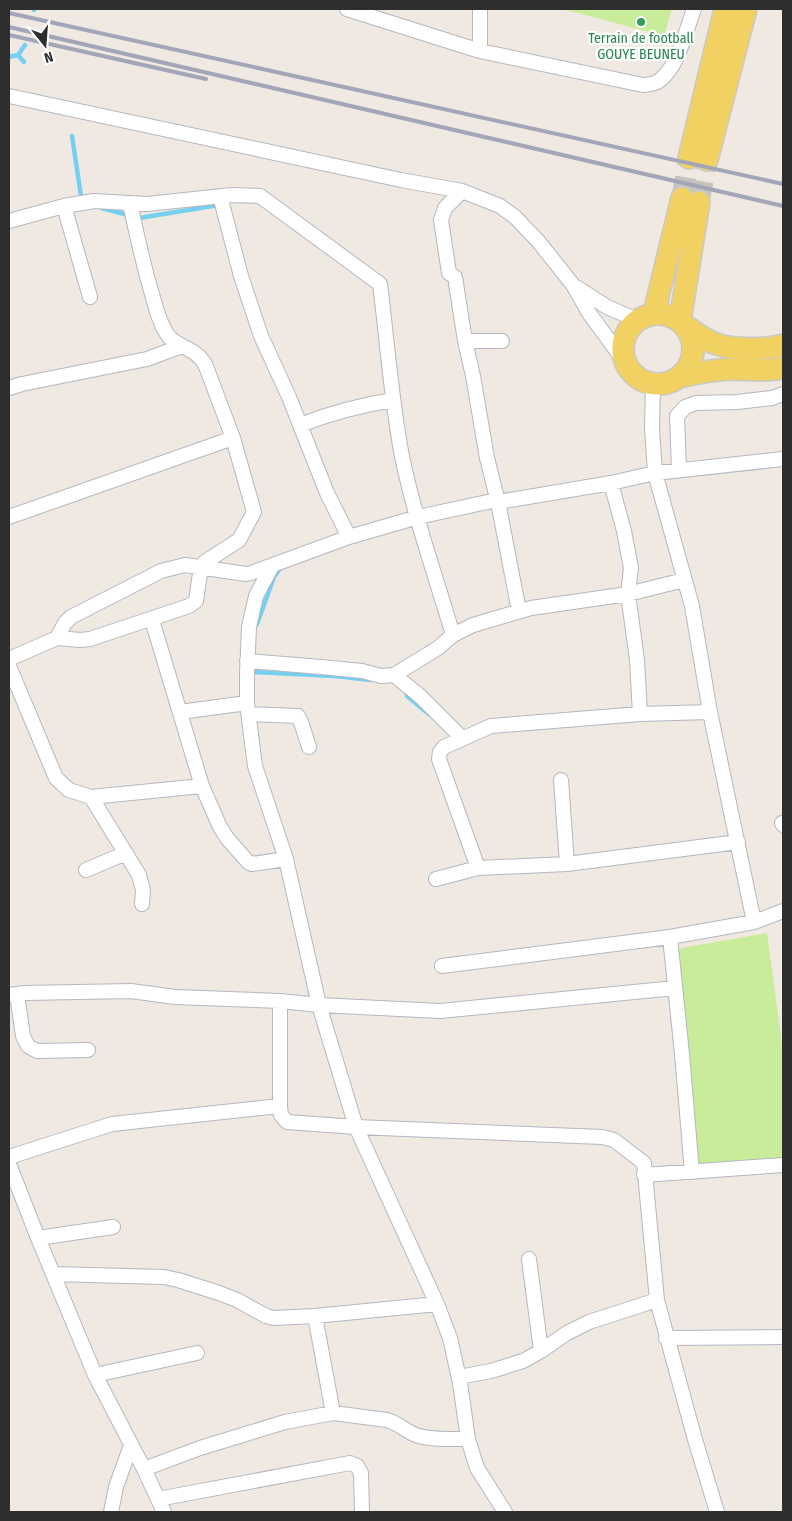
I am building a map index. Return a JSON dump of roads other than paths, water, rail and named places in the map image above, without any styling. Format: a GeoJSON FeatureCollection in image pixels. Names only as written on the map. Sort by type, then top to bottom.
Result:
{"type":"FeatureCollection","features":[{"type":"Feature","properties":{"kind":"main road"},"geometry":{"type":"LineString","coordinates":[[725,9],[698,159],[746,9]]}},
{"type":"Feature","properties":{"kind":"main road"},"geometry":{"type":"LineString","coordinates":[[645,317],[690,200],[683,324],[694,344],[691,363],[679,377],[671,382],[662,384],[644,381],[636,377],[629,370],[622,353],[625,335],[630,327],[645,317],[663,313],[683,324],[714,344],[732,348],[775,347],[783,345]]}},
{"type":"Feature","properties":{"kind":"main road"},"geometry":{"type":"LineString","coordinates":[[679,377],[732,369],[783,368]]}},
{"type":"Feature","properties":{"kind":"street"},"geometry":{"type":"LineString","coordinates":[[347,9],[480,52],[643,85],[654,83],[663,77],[675,62],[694,9]]}},
{"type":"Feature","properties":{"kind":"street"},"geometry":{"type":"LineString","coordinates":[[480,9],[480,52]]}},
{"type":"Feature","properties":{"kind":"street"},"geometry":{"type":"LineString","coordinates":[[9,96],[462,192],[500,206],[515,217],[538,241],[573,285],[589,313],[625,362]]}},
{"type":"Feature","properties":{"kind":"street"},"geometry":{"type":"LineString","coordinates":[[462,192],[445,208],[441,220],[449,273],[455,277],[487,458],[498,502],[519,611]]}},
{"type":"Feature","properties":{"kind":"street"},"geometry":{"type":"LineString","coordinates":[[9,221],[64,206],[94,201],[147,204],[232,195],[260,196],[380,284],[401,452],[453,635]]}},
{"type":"Feature","properties":{"kind":"street"},"geometry":{"type":"LineString","coordinates":[[220,196],[241,276],[260,336],[290,397],[327,493],[349,537]]}},
{"type":"Feature","properties":{"kind":"street"},"geometry":{"type":"LineString","coordinates":[[9,659],[57,638],[90,639],[152,620],[189,606],[196,601],[200,573],[206,562],[239,540],[254,512],[233,438],[205,364],[200,356],[171,339],[158,314],[147,279],[130,204]]}},
{"type":"Feature","properties":{"kind":"street"},"geometry":{"type":"LineString","coordinates":[[64,206],[90,297]]}},
{"type":"Feature","properties":{"kind":"street"},"geometry":{"type":"LineString","coordinates":[[573,285],[607,307],[645,317]]}},
{"type":"Feature","properties":{"kind":"street"},"geometry":{"type":"LineString","coordinates":[[465,341],[502,341]]}},
{"type":"Feature","properties":{"kind":"street"},"geometry":{"type":"LineString","coordinates":[[9,388],[147,359],[182,346]]}},
{"type":"Feature","properties":{"kind":"street"},"geometry":{"type":"LineString","coordinates":[[653,383],[652,428],[655,473],[692,606],[710,712],[754,922]]}},
{"type":"Feature","properties":{"kind":"street"},"geometry":{"type":"LineString","coordinates":[[679,470],[677,416],[685,407],[696,403],[737,402],[772,398],[783,394]]}},
{"type":"Feature","properties":{"kind":"street"},"geometry":{"type":"LineString","coordinates":[[300,425],[361,405],[394,400]]}},
{"type":"Feature","properties":{"kind":"street"},"geometry":{"type":"LineString","coordinates":[[9,517],[233,438]]}},
{"type":"Feature","properties":{"kind":"street"},"geometry":{"type":"LineString","coordinates":[[57,638],[65,623],[71,617],[161,571],[186,565],[246,574],[349,537],[418,517],[492,501],[498,502],[655,473],[783,459]]}},
{"type":"Feature","properties":{"kind":"street"},"geometry":{"type":"LineString","coordinates":[[611,482],[631,568],[628,594],[638,660],[640,714]]}},
{"type":"Feature","properties":{"kind":"street"},"geometry":{"type":"LineString","coordinates":[[272,566],[256,596],[249,627],[248,708],[255,766],[286,859],[319,1005],[356,1127],[437,1304],[450,1338],[459,1377],[468,1439],[477,1468],[505,1512]]}},
{"type":"Feature","properties":{"kind":"street"},"geometry":{"type":"LineString","coordinates":[[248,661],[362,671],[381,676],[394,676],[438,648],[453,635],[472,625],[530,608],[628,594],[684,580]]}},
{"type":"Feature","properties":{"kind":"street"},"geometry":{"type":"LineString","coordinates":[[152,620],[202,786],[220,827],[227,838],[252,864],[286,859]]}},
{"type":"Feature","properties":{"kind":"street"},"geometry":{"type":"LineString","coordinates":[[9,666],[56,778],[69,790],[91,797],[202,786]]}},
{"type":"Feature","properties":{"kind":"street"},"geometry":{"type":"LineString","coordinates":[[394,676],[420,696],[462,738]]}},
{"type":"Feature","properties":{"kind":"street"},"geometry":{"type":"LineString","coordinates":[[180,712],[248,708],[298,716],[309,747]]}},
{"type":"Feature","properties":{"kind":"street"},"geometry":{"type":"LineString","coordinates":[[478,868],[439,759],[440,752],[444,747],[491,726],[640,714],[710,712]]}},
{"type":"Feature","properties":{"kind":"street"},"geometry":{"type":"LineString","coordinates":[[560,780],[567,864]]}},
{"type":"Feature","properties":{"kind":"street"},"geometry":{"type":"LineString","coordinates":[[91,797],[139,875],[143,890],[142,904]]}},
{"type":"Feature","properties":{"kind":"street"},"geometry":{"type":"LineString","coordinates":[[436,879],[478,868],[567,864],[738,842]]}},
{"type":"Feature","properties":{"kind":"street"},"geometry":{"type":"LineString","coordinates":[[86,870],[126,854]]}},
{"type":"Feature","properties":{"kind":"street"},"geometry":{"type":"LineString","coordinates":[[442,966],[670,937],[754,922],[783,911]]}},
{"type":"Feature","properties":{"kind":"street"},"geometry":{"type":"LineString","coordinates":[[670,937],[692,1172]]}},
{"type":"Feature","properties":{"kind":"street"},"geometry":{"type":"LineString","coordinates":[[88,1050],[37,1051],[28,1046],[23,1036],[13,994],[131,990],[175,997],[280,1001],[319,1005],[440,1011],[675,988]]}},
{"type":"Feature","properties":{"kind":"street"},"geometry":{"type":"LineString","coordinates":[[280,1001],[280,1106],[281,1116],[287,1122],[356,1127],[602,1137],[614,1140],[644,1163],[657,1300],[701,1463],[717,1512]]}},
{"type":"Feature","properties":{"kind":"street"},"geometry":{"type":"LineString","coordinates":[[9,1157],[112,1124],[280,1106]]}},
{"type":"Feature","properties":{"kind":"street"},"geometry":{"type":"LineString","coordinates":[[9,1164],[95,1375],[164,1512]]}},
{"type":"Feature","properties":{"kind":"street"},"geometry":{"type":"LineString","coordinates":[[644,1175],[783,1165]]}},
{"type":"Feature","properties":{"kind":"street"},"geometry":{"type":"LineString","coordinates":[[38,1238],[113,1227]]}},
{"type":"Feature","properties":{"kind":"street"},"geometry":{"type":"LineString","coordinates":[[530,1259],[542,1351]]}},
{"type":"Feature","properties":{"kind":"street"},"geometry":{"type":"LineString","coordinates":[[53,1274],[164,1277],[219,1293],[237,1300],[266,1316],[283,1318],[437,1304]]}},
{"type":"Feature","properties":{"kind":"street"},"geometry":{"type":"LineString","coordinates":[[459,1377],[491,1371],[523,1361],[542,1351],[567,1333],[589,1322],[657,1300]]}},
{"type":"Feature","properties":{"kind":"street"},"geometry":{"type":"LineString","coordinates":[[314,1316],[333,1413]]}},
{"type":"Feature","properties":{"kind":"street"},"geometry":{"type":"LineString","coordinates":[[666,1338],[783,1337]]}},
{"type":"Feature","properties":{"kind":"street"},"geometry":{"type":"LineString","coordinates":[[95,1375],[197,1353]]}},
{"type":"Feature","properties":{"kind":"street"},"geometry":{"type":"LineString","coordinates":[[144,1469],[243,1434],[285,1422],[333,1413],[387,1420],[421,1437],[468,1439]]}},
{"type":"Feature","properties":{"kind":"street"},"geometry":{"type":"LineString","coordinates":[[111,1512],[116,1487],[131,1446]]}},
{"type":"Feature","properties":{"kind":"street"},"geometry":{"type":"LineString","coordinates":[[158,1499],[350,1463],[357,1466],[361,1472],[362,1512]]}},
{"type":"Feature","properties":{"kind":"waterway"},"geometry":{"type":"LineString","coordinates":[[9,57],[18,55],[25,45]]}},
{"type":"Feature","properties":{"kind":"waterway"},"geometry":{"type":"LineString","coordinates":[[18,55],[24,62]]}},
{"type":"Feature","properties":{"kind":"waterway"},"geometry":{"type":"LineString","coordinates":[[72,136],[83,201]]}},
{"type":"Feature","properties":{"kind":"waterway"},"geometry":{"type":"LineString","coordinates":[[102,208],[139,218],[219,205]]}},
{"type":"Feature","properties":{"kind":"waterway"},"geometry":{"type":"LineString","coordinates":[[253,625],[257,624],[274,577],[281,567]]}},
{"type":"Feature","properties":{"kind":"waterway"},"geometry":{"type":"LineString","coordinates":[[252,669],[252,672],[335,676],[371,680]]}},
{"type":"Feature","properties":{"kind":"waterway"},"geometry":{"type":"LineString","coordinates":[[406,689],[407,696],[430,715]]}},
{"type":"Feature","properties":{"kind":"tunnel"},"geometry":{"type":"LineString","coordinates":[[682,198],[689,158]]}},
{"type":"Feature","properties":{"kind":"tunnel"},"geometry":{"type":"LineString","coordinates":[[699,202],[707,160]]}},
{"type":"Feature","properties":{"kind":"railway"},"geometry":{"type":"LineString","coordinates":[[9,13],[783,184]]}},
{"type":"Feature","properties":{"kind":"railway"},"geometry":{"type":"LineString","coordinates":[[9,27],[783,206]]}},
{"type":"Feature","properties":{"kind":"railway"},"geometry":{"type":"LineString","coordinates":[[9,35],[206,79]]}},
{"type":"Feature","properties":{"kind":"place","name":"Terrain de football GOUYE BEUNEU"},"geometry":{"type":"Point","coordinates":[641,22]}}]}
